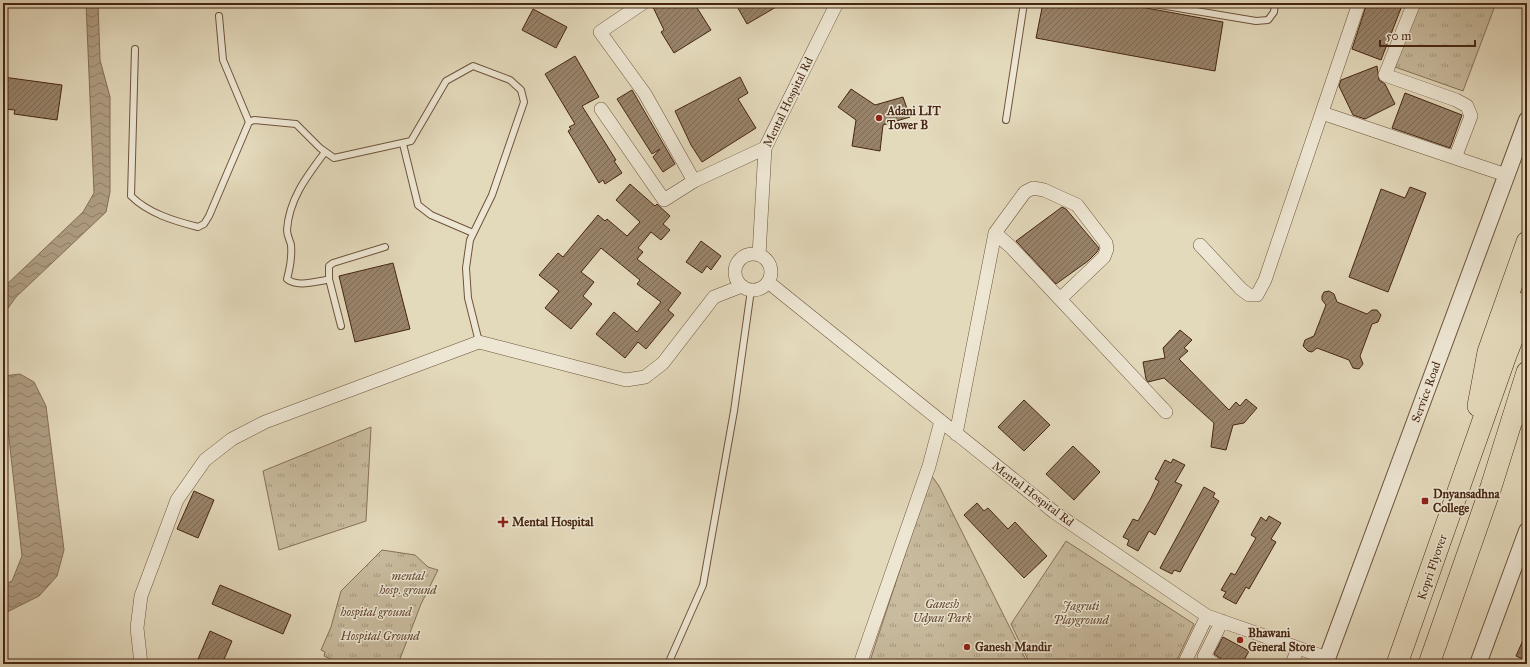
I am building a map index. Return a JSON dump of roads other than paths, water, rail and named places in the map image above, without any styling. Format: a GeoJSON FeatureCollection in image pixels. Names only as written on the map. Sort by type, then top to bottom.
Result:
{"type":"FeatureCollection","features":[{"type":"Feature","properties":{"kind":"highway"},"geometry":{"type":"LineString","coordinates":[[1466,469],[1488,352],[1527,242]]}},
{"type":"Feature","properties":{"kind":"highway"},"geometry":{"type":"LineString","coordinates":[[1466,469],[1505,358],[1527,302]]}},
{"type":"Feature","properties":{"kind":"highway"},"geometry":{"type":"LineString","coordinates":[[1429,664],[1491,487],[1527,372]]}},
{"type":"Feature","properties":{"kind":"highway"},"geometry":{"type":"LineString","coordinates":[[1491,487],[1526,417]]}},
{"type":"Feature","properties":{"kind":"highway","name":"Kopri Flyover"},"geometry":{"type":"LineString","coordinates":[[1397,664],[1466,469]]}},
{"type":"Feature","properties":{"kind":"street"},"geometry":{"type":"LineString","coordinates":[[643,3],[600,32],[645,94],[694,181]]}},
{"type":"Feature","properties":{"kind":"street","name":"Mental Hospital Rd"},"geometry":{"type":"LineString","coordinates":[[759,255],[765,148],[837,3]]}},
{"type":"Feature","properties":{"kind":"street"},"geometry":{"type":"LineString","coordinates":[[1200,246],[1241,289],[1249,295],[1257,295],[1265,280],[1359,3]]}},
{"type":"Feature","properties":{"kind":"street"},"geometry":{"type":"LineString","coordinates":[[1414,3],[1385,75],[1456,100],[1467,106],[1471,116],[1455,158]]}},
{"type":"Feature","properties":{"kind":"street"},"geometry":{"type":"LineString","coordinates":[[601,109],[664,200],[694,181],[765,148]]}},
{"type":"Feature","properties":{"kind":"street"},"geometry":{"type":"LineString","coordinates":[[1322,113],[1506,175]]}},
{"type":"Feature","properties":{"kind":"street","name":"Service Road"},"geometry":{"type":"LineString","coordinates":[[1326,661],[1527,120]]}},
{"type":"Feature","properties":{"kind":"street"},"geometry":{"type":"LineString","coordinates":[[956,434],[995,233],[1025,192],[1033,188],[1044,190],[1077,205],[1106,243],[1107,250],[1104,257],[1060,299]]}},
{"type":"Feature","properties":{"kind":"street"},"geometry":{"type":"LineString","coordinates":[[995,233],[1060,299],[1166,412]]}},
{"type":"Feature","properties":{"kind":"street"},"geometry":{"type":"LineString","coordinates":[[141,664],[136,628],[141,596],[177,500],[205,460],[232,439],[265,422],[478,342],[626,380],[646,377],[663,363],[714,297],[746,288],[763,287],[768,282],[771,272],[770,266],[767,261],[759,255],[746,256],[738,263],[735,274],[746,288]]}},
{"type":"Feature","properties":{"kind":"street","name":"Mental Hospital Rd"},"geometry":{"type":"LineString","coordinates":[[768,282],[1054,512],[1207,616],[1298,648],[1326,661]]}},
{"type":"Feature","properties":{"kind":"street"},"geometry":{"type":"LineString","coordinates":[[860,664],[929,466],[942,421]]}},
{"type":"Feature","properties":{"kind":"street"},"geometry":{"type":"LineString","coordinates":[[1478,664],[1527,531]]}},
{"type":"Feature","properties":{"kind":"street"},"geometry":{"type":"LineString","coordinates":[[1184,664],[1207,616]]}},
{"type":"Feature","properties":{"kind":"street"},"geometry":{"type":"LineString","coordinates":[[1215,664],[1204,657],[1222,621]]}},
{"type":"Feature","properties":{"kind":"street"},"geometry":{"type":"LineString","coordinates":[[1292,664],[1298,648]]}},
{"type":"Feature","properties":{"kind":"lane"},"geometry":{"type":"LineString","coordinates":[[1006,120],[1024,3]]}},
{"type":"Feature","properties":{"kind":"lane"},"geometry":{"type":"LineString","coordinates":[[1148,3],[1256,21],[1268,20],[1274,12],[1275,3]]}},
{"type":"Feature","properties":{"kind":"lane"},"geometry":{"type":"LineString","coordinates":[[135,50],[131,196],[138,202],[172,221],[198,227],[204,224],[249,122],[223,60],[219,16]]}},
{"type":"Feature","properties":{"kind":"lane"},"geometry":{"type":"LineString","coordinates":[[249,122],[254,120],[268,120],[296,124],[325,152],[334,158],[403,144],[411,141],[446,81],[461,71],[474,66],[510,80],[521,90],[524,102],[492,195],[470,240],[466,268],[468,298],[478,342]]}},
{"type":"Feature","properties":{"kind":"lane"},"geometry":{"type":"LineString","coordinates":[[403,144],[418,205],[431,215],[473,233]]}},
{"type":"Feature","properties":{"kind":"lane"},"geometry":{"type":"LineString","coordinates":[[325,152],[298,189],[290,212],[287,232],[291,246],[287,279],[298,284],[329,279]]}},
{"type":"Feature","properties":{"kind":"lane"},"geometry":{"type":"LineString","coordinates":[[341,326],[329,279],[329,266],[333,262],[386,247]]}},
{"type":"Feature","properties":{"kind":"lane"},"geometry":{"type":"LineString","coordinates":[[668,664],[702,585],[734,411],[746,288]]}},
{"type":"Feature","properties":{"kind":"water"},"geometry":{"type":"Polygon","coordinates":[[[86,3],[98,3],[100,60],[110,97],[110,192],[106,212],[16,297],[3,315],[3,288],[83,212],[94,193],[86,3]]]}},
{"type":"Feature","properties":{"kind":"water"},"geometry":{"type":"Polygon","coordinates":[[[20,374],[34,382],[46,406],[64,550],[57,576],[39,596],[3,614],[3,585],[12,581],[22,556],[7,420],[3,416],[3,376],[20,374]]]}},
{"type":"Feature","properties":{"kind":"place","name":"Adani LIT Tower B"},"geometry":{"type":"Point","coordinates":[879,118]}},
{"type":"Feature","properties":{"kind":"place","name":"Dnyansadhna College"},"geometry":{"type":"Point","coordinates":[1425,501]}},
{"type":"Feature","properties":{"kind":"place","name":"Mental Hospital"},"geometry":{"type":"Point","coordinates":[503,522]}},
{"type":"Feature","properties":{"kind":"place","name":"Bhawani General Store"},"geometry":{"type":"Point","coordinates":[1240,640]}},
{"type":"Feature","properties":{"kind":"place","name":"Ganesh Mandir"},"geometry":{"type":"Point","coordinates":[967,647]}},
{"type":"Feature","properties":{"kind":"park label","name":"mental hosp. ground"},"geometry":{"type":"Point","coordinates":[408,583]}},
{"type":"Feature","properties":{"kind":"park label","name":"Ganesh Udyan Park"},"geometry":{"type":"Point","coordinates":[942,611]}},
{"type":"Feature","properties":{"kind":"park label","name":"hospital ground"},"geometry":{"type":"Point","coordinates":[376,612]}},
{"type":"Feature","properties":{"kind":"park label","name":"Jagruti Playground"},"geometry":{"type":"Point","coordinates":[1081,613]}},
{"type":"Feature","properties":{"kind":"park label","name":"Hospital Ground"},"geometry":{"type":"Point","coordinates":[380,636]}}]}
